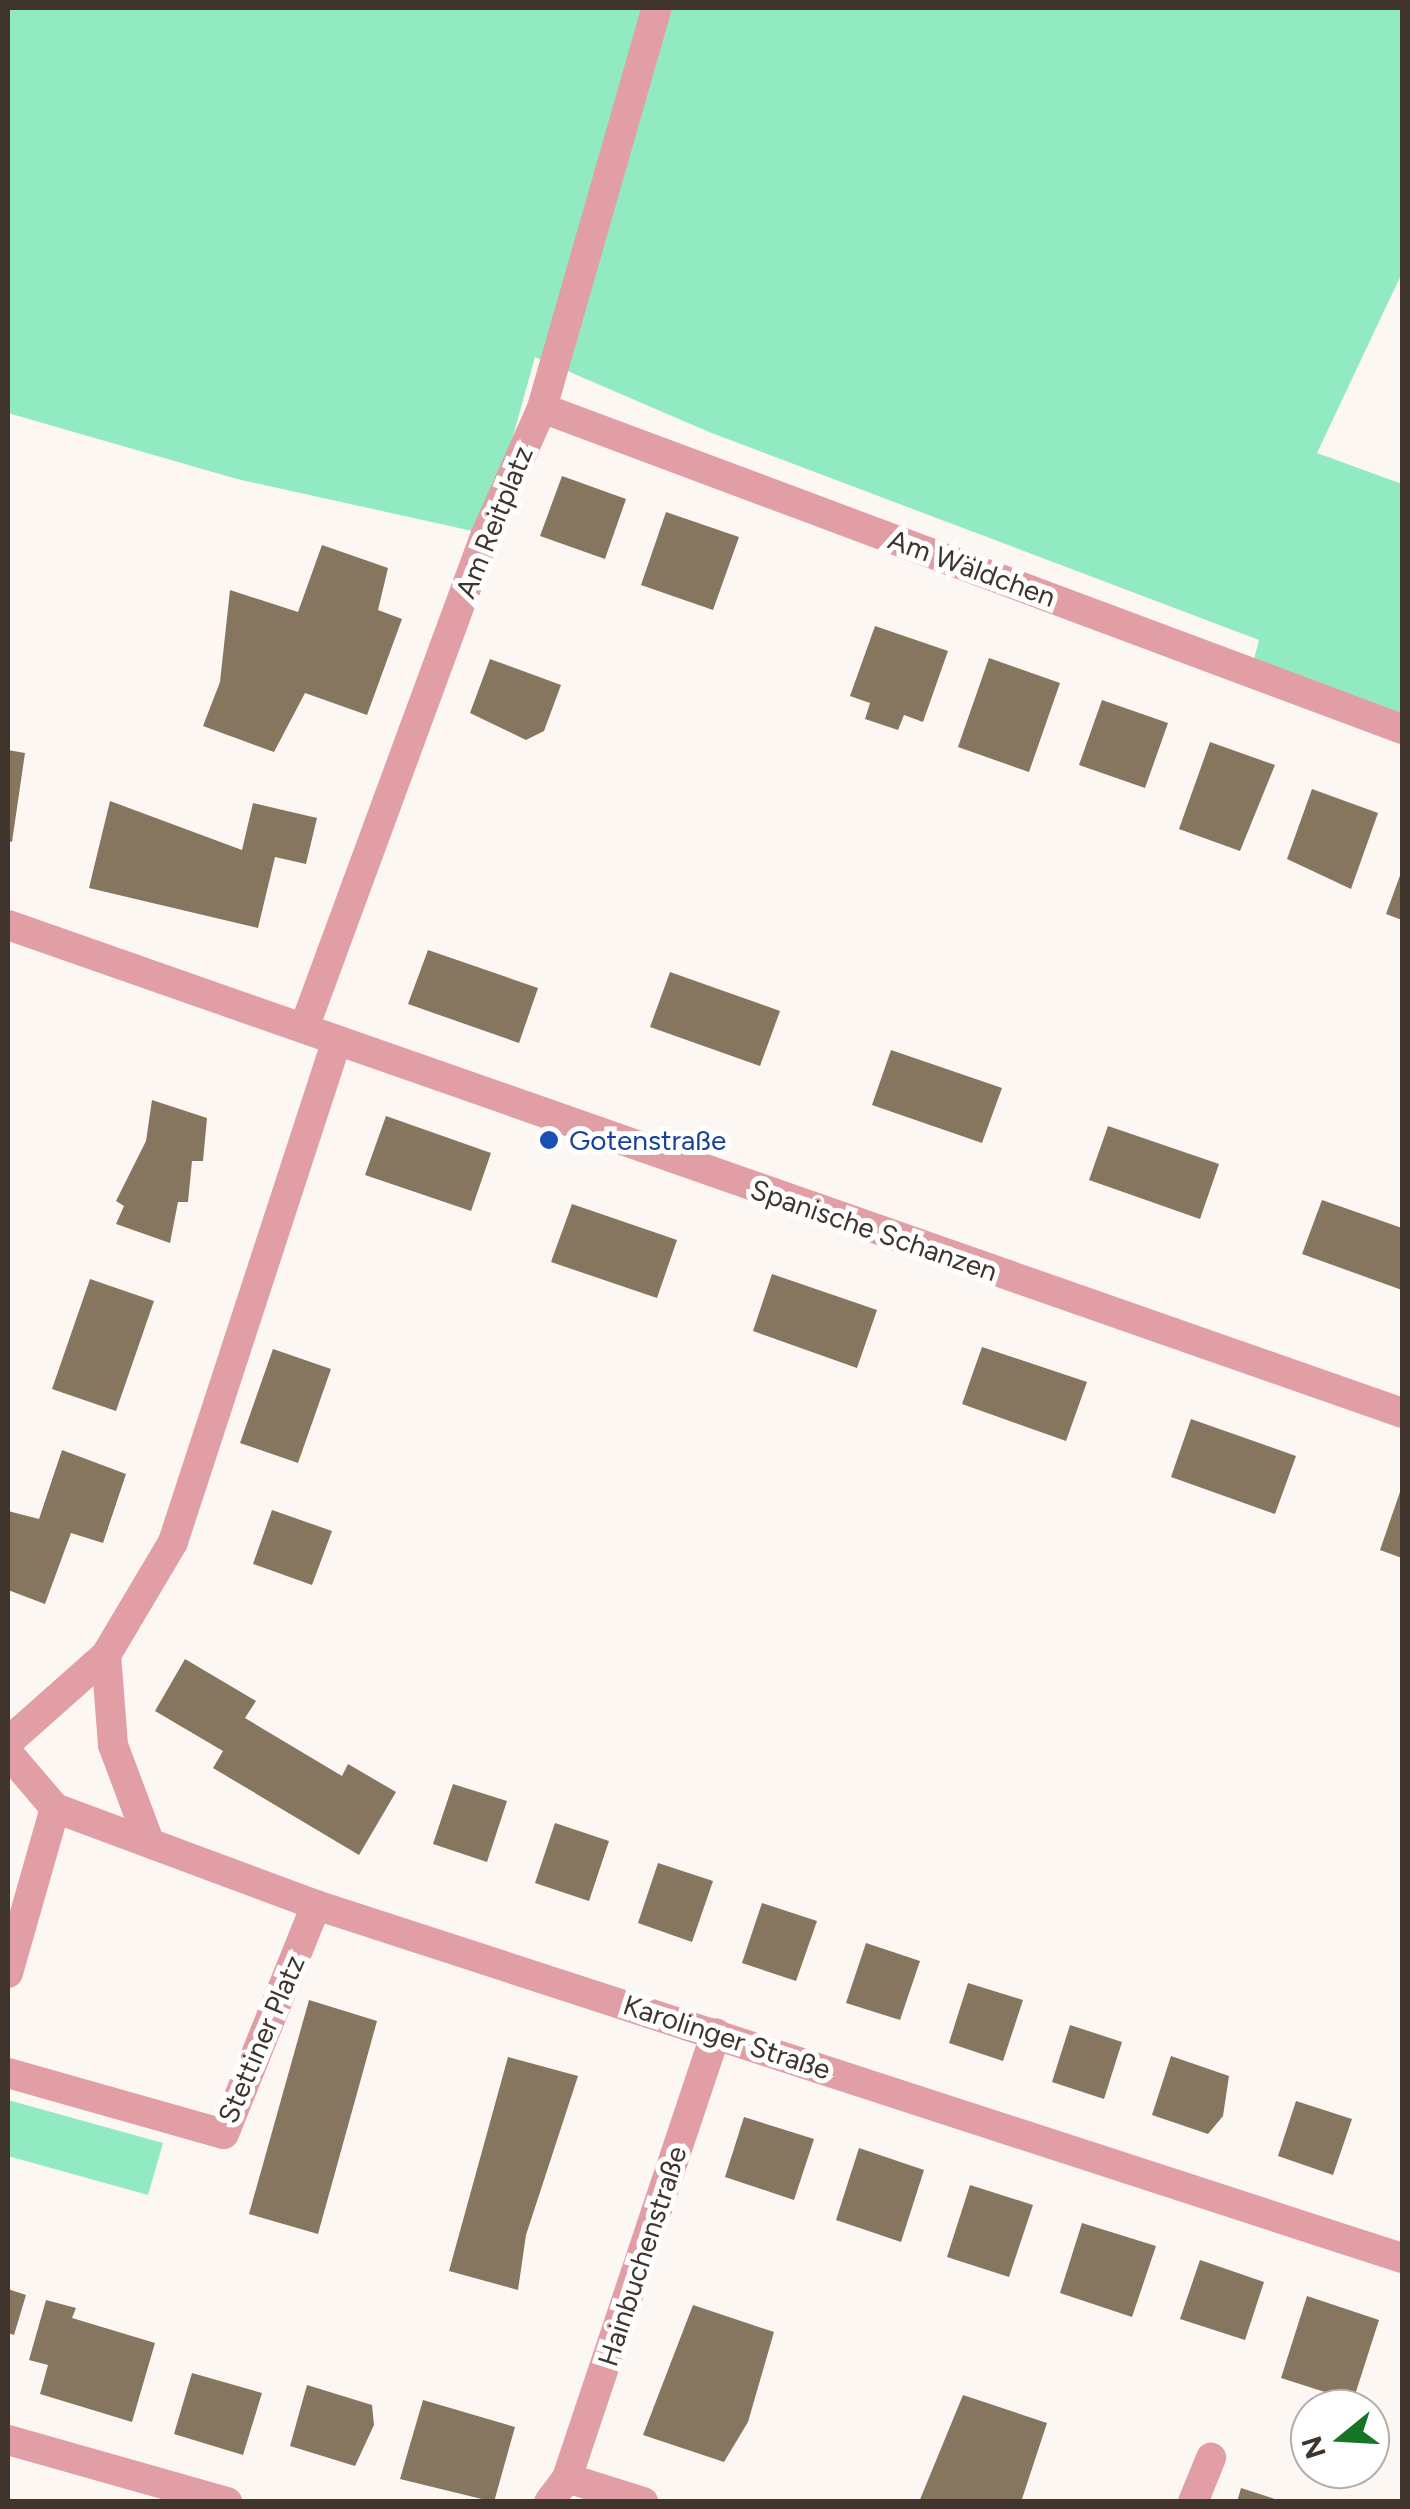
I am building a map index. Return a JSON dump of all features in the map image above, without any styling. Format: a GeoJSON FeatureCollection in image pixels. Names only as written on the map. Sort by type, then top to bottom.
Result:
{"type":"FeatureCollection","features":[{"type":"Feature","properties":{"kind":"street","name":"Am Reitplatz"},"geometry":{"type":"LineString","coordinates":[[304,1028],[486,534],[542,408],[658,8]]}},
{"type":"Feature","properties":{"kind":"street","name":"Am Wäldchen"},"geometry":{"type":"LineString","coordinates":[[542,408],[1402,729]]}},
{"type":"Feature","properties":{"kind":"street","name":"Spanische Schanzen"},"geometry":{"type":"LineString","coordinates":[[8,926],[304,1028],[336,1044],[1402,1412]]}},
{"type":"Feature","properties":{"kind":"street"},"geometry":{"type":"LineString","coordinates":[[8,1742],[106,1655],[173,1542],[336,1044]]}},
{"type":"Feature","properties":{"kind":"street"},"geometry":{"type":"LineString","coordinates":[[106,1655],[113,1746],[147,1836]]}},
{"type":"Feature","properties":{"kind":"street"},"geometry":{"type":"LineString","coordinates":[[8,1753],[56,1808],[8,1973]]}},
{"type":"Feature","properties":{"kind":"street","name":"Karolinger Straße"},"geometry":{"type":"LineString","coordinates":[[56,1808],[147,1836],[316,1906],[1402,2258]]}},
{"type":"Feature","properties":{"kind":"street","name":"Stettiner Platz"},"geometry":{"type":"LineString","coordinates":[[8,2073],[224,2134],[316,1906]]}},
{"type":"Feature","properties":{"kind":"street","name":"Hainbuchenstraße"},"geometry":{"type":"LineString","coordinates":[[643,2502],[558,2490],[716,2033]]}},
{"type":"Feature","properties":{"kind":"street"},"geometry":{"type":"LineString","coordinates":[[8,2440],[227,2502]]}},
{"type":"Feature","properties":{"kind":"street"},"geometry":{"type":"LineString","coordinates":[[1193,2502],[1211,2458]]}},
{"type":"Feature","properties":{"kind":"green space"},"geometry":{"type":"Polygon","coordinates":[[[8,8],[1402,8],[1402,273],[1317,453],[1402,484],[1402,719],[1252,667],[1259,640],[709,432],[535,357],[486,534],[237,479],[8,413],[8,8]]]}},
{"type":"Feature","properties":{"kind":"green space"},"geometry":{"type":"Polygon","coordinates":[[[8,2100],[163,2143],[148,2195],[8,2156],[8,2100]]]}},
{"type":"Feature","properties":{"kind":"building"},"geometry":{"type":"Polygon","coordinates":[[[562,476],[626,499],[605,559],[540,536],[562,476]]]}},
{"type":"Feature","properties":{"kind":"building"},"geometry":{"type":"Polygon","coordinates":[[[666,512],[739,537],[713,610],[641,585],[666,512]]]}},
{"type":"Feature","properties":{"kind":"building"},"geometry":{"type":"Polygon","coordinates":[[[322,545],[388,568],[378,610],[402,619],[367,715],[305,693],[274,752],[203,726],[220,682],[230,590],[298,612],[322,545]]]}},
{"type":"Feature","properties":{"kind":"building"},"geometry":{"type":"Polygon","coordinates":[[[875,626],[948,651],[923,722],[904,715],[898,730],[865,719],[870,703],[850,696],[875,626]]]}},
{"type":"Feature","properties":{"kind":"building"},"geometry":{"type":"Polygon","coordinates":[[[989,658],[1060,683],[1029,772],[958,747],[989,658]]]}},
{"type":"Feature","properties":{"kind":"building"},"geometry":{"type":"Polygon","coordinates":[[[490,659],[561,685],[544,731],[526,740],[470,713],[490,659]]]}},
{"type":"Feature","properties":{"kind":"building"},"geometry":{"type":"Polygon","coordinates":[[[1102,700],[1168,723],[1145,788],[1079,765],[1102,700]]]}},
{"type":"Feature","properties":{"kind":"building"},"geometry":{"type":"Polygon","coordinates":[[[1210,742],[1275,765],[1240,851],[1179,829],[1210,742]]]}},
{"type":"Feature","properties":{"kind":"building"},"geometry":{"type":"Polygon","coordinates":[[[8,750],[25,753],[12,842],[8,841],[8,750]]]}},
{"type":"Feature","properties":{"kind":"building"},"geometry":{"type":"Polygon","coordinates":[[[1312,789],[1378,813],[1351,889],[1287,859],[1312,789]]]}},
{"type":"Feature","properties":{"kind":"building"},"geometry":{"type":"Polygon","coordinates":[[[110,801],[242,850],[253,803],[317,818],[306,864],[275,857],[258,928],[89,888],[110,801]]]}},
{"type":"Feature","properties":{"kind":"building"},"geometry":{"type":"Polygon","coordinates":[[[1402,870],[1402,920],[1386,914],[1402,870]]]}},
{"type":"Feature","properties":{"kind":"building"},"geometry":{"type":"Polygon","coordinates":[[[428,950],[538,988],[519,1043],[408,1004],[428,950]]]}},
{"type":"Feature","properties":{"kind":"building"},"geometry":{"type":"Polygon","coordinates":[[[670,972],[780,1011],[760,1066],[650,1027],[670,972]]]}},
{"type":"Feature","properties":{"kind":"building"},"geometry":{"type":"Polygon","coordinates":[[[891,1050],[1002,1088],[982,1143],[872,1105],[891,1050]]]}},
{"type":"Feature","properties":{"kind":"building"},"geometry":{"type":"Polygon","coordinates":[[[152,1100],[207,1118],[203,1161],[192,1161],[188,1202],[178,1202],[170,1243],[116,1224],[124,1206],[116,1201],[146,1141],[152,1100]]]}},
{"type":"Feature","properties":{"kind":"building"},"geometry":{"type":"Polygon","coordinates":[[[386,1116],[491,1153],[471,1211],[365,1175],[386,1116]]]}},
{"type":"Feature","properties":{"kind":"building"},"geometry":{"type":"Polygon","coordinates":[[[1108,1126],[1219,1164],[1200,1219],[1089,1180],[1108,1126]]]}},
{"type":"Feature","properties":{"kind":"building"},"geometry":{"type":"Polygon","coordinates":[[[1322,1200],[1402,1228],[1402,1290],[1302,1254],[1322,1200]]]}},
{"type":"Feature","properties":{"kind":"building"},"geometry":{"type":"Polygon","coordinates":[[[572,1204],[677,1240],[657,1298],[551,1262],[572,1204]]]}},
{"type":"Feature","properties":{"kind":"building"},"geometry":{"type":"Polygon","coordinates":[[[772,1274],[877,1310],[857,1368],[753,1331],[772,1274]]]}},
{"type":"Feature","properties":{"kind":"building"},"geometry":{"type":"Polygon","coordinates":[[[90,1279],[154,1301],[116,1411],[52,1389],[90,1279]]]}},
{"type":"Feature","properties":{"kind":"building"},"geometry":{"type":"Polygon","coordinates":[[[982,1347],[1087,1382],[1066,1441],[962,1404],[982,1347]]]}},
{"type":"Feature","properties":{"kind":"building"},"geometry":{"type":"Polygon","coordinates":[[[273,1349],[331,1369],[298,1463],[240,1443],[273,1349]]]}},
{"type":"Feature","properties":{"kind":"building"},"geometry":{"type":"Polygon","coordinates":[[[1191,1419],[1296,1456],[1275,1514],[1171,1477],[1191,1419]]]}},
{"type":"Feature","properties":{"kind":"building"},"geometry":{"type":"Polygon","coordinates":[[[62,1450],[126,1474],[103,1543],[71,1533],[45,1604],[8,1590],[8,1511],[39,1519],[62,1450]]]}},
{"type":"Feature","properties":{"kind":"building"},"geometry":{"type":"Polygon","coordinates":[[[1402,1493],[1402,1558],[1380,1550],[1402,1493]]]}},
{"type":"Feature","properties":{"kind":"building"},"geometry":{"type":"Polygon","coordinates":[[[272,1510],[332,1531],[312,1585],[253,1564],[272,1510]]]}},
{"type":"Feature","properties":{"kind":"building"},"geometry":{"type":"Polygon","coordinates":[[[185,1659],[256,1701],[245,1718],[342,1776],[348,1764],[396,1792],[359,1855],[213,1768],[223,1751],[155,1711],[185,1659]]]}},
{"type":"Feature","properties":{"kind":"building"},"geometry":{"type":"Polygon","coordinates":[[[453,1784],[507,1801],[487,1862],[433,1844],[453,1784]]]}},
{"type":"Feature","properties":{"kind":"building"},"geometry":{"type":"Polygon","coordinates":[[[555,1823],[609,1841],[589,1901],[535,1883],[555,1823]]]}},
{"type":"Feature","properties":{"kind":"building"},"geometry":{"type":"Polygon","coordinates":[[[658,1863],[713,1881],[692,1942],[638,1923],[658,1863]]]}},
{"type":"Feature","properties":{"kind":"building"},"geometry":{"type":"Polygon","coordinates":[[[762,1903],[817,1921],[796,1981],[742,1963],[762,1903]]]}},
{"type":"Feature","properties":{"kind":"building"},"geometry":{"type":"Polygon","coordinates":[[[866,1943],[920,1961],[900,2020],[846,2003],[866,1943]]]}},
{"type":"Feature","properties":{"kind":"building"},"geometry":{"type":"Polygon","coordinates":[[[968,1983],[1023,2000],[1003,2061],[949,2043],[968,1983]]]}},
{"type":"Feature","properties":{"kind":"building"},"geometry":{"type":"Polygon","coordinates":[[[309,2000],[377,2021],[318,2234],[249,2214],[309,2000]]]}},
{"type":"Feature","properties":{"kind":"building"},"geometry":{"type":"Polygon","coordinates":[[[1070,2025],[1122,2042],[1104,2099],[1052,2082],[1070,2025]]]}},
{"type":"Feature","properties":{"kind":"building"},"geometry":{"type":"Polygon","coordinates":[[[1171,2056],[1229,2076],[1223,2116],[1208,2134],[1152,2115],[1171,2056]]]}},
{"type":"Feature","properties":{"kind":"building"},"geometry":{"type":"Polygon","coordinates":[[[508,2057],[578,2076],[526,2235],[518,2290],[449,2271],[508,2057]]]}},
{"type":"Feature","properties":{"kind":"building"},"geometry":{"type":"Polygon","coordinates":[[[1296,2101],[1352,2119],[1333,2175],[1278,2156],[1296,2101]]]}},
{"type":"Feature","properties":{"kind":"building"},"geometry":{"type":"Polygon","coordinates":[[[744,2117],[814,2139],[794,2200],[725,2177],[744,2117]]]}},
{"type":"Feature","properties":{"kind":"building"},"geometry":{"type":"Polygon","coordinates":[[[859,2148],[924,2170],[901,2242],[836,2220],[859,2148]]]}},
{"type":"Feature","properties":{"kind":"building"},"geometry":{"type":"Polygon","coordinates":[[[970,2185],[1033,2205],[1009,2277],[947,2257],[970,2185]]]}},
{"type":"Feature","properties":{"kind":"building"},"geometry":{"type":"Polygon","coordinates":[[[1082,2223],[1156,2246],[1132,2317],[1060,2293],[1082,2223]]]}},
{"type":"Feature","properties":{"kind":"building"},"geometry":{"type":"Polygon","coordinates":[[[1200,2260],[1264,2282],[1245,2340],[1180,2319],[1200,2260]]]}},
{"type":"Feature","properties":{"kind":"building"},"geometry":{"type":"Polygon","coordinates":[[[8,2289],[26,2295],[14,2335],[8,2333],[8,2289]]]}},
{"type":"Feature","properties":{"kind":"building"},"geometry":{"type":"Polygon","coordinates":[[[1307,2296],[1379,2320],[1357,2389],[1315,2389],[1281,2378],[1307,2296]]]}},
{"type":"Feature","properties":{"kind":"building"},"geometry":{"type":"Polygon","coordinates":[[[46,2300],[76,2308],[72,2318],[155,2343],[132,2422],[40,2394],[48,2365],[29,2360],[46,2300]]]}},
{"type":"Feature","properties":{"kind":"building"},"geometry":{"type":"Polygon","coordinates":[[[693,2305],[774,2332],[748,2422],[724,2462],[643,2435],[693,2305]]]}},
{"type":"Feature","properties":{"kind":"building"},"geometry":{"type":"Polygon","coordinates":[[[192,2373],[262,2393],[243,2455],[174,2434],[192,2373]]]}},
{"type":"Feature","properties":{"kind":"building"},"geometry":{"type":"Polygon","coordinates":[[[307,2385],[372,2405],[374,2425],[355,2466],[290,2446],[307,2385]]]}},
{"type":"Feature","properties":{"kind":"building"},"geometry":{"type":"Polygon","coordinates":[[[963,2395],[1047,2423],[1021,2502],[919,2502],[963,2395]]]}},
{"type":"Feature","properties":{"kind":"building"},"geometry":{"type":"Polygon","coordinates":[[[423,2400],[515,2427],[494,2502],[400,2479],[423,2400]]]}},
{"type":"Feature","properties":{"kind":"building"},"geometry":{"type":"Polygon","coordinates":[[[1241,2488],[1281,2501],[1281,2502],[1237,2502],[1241,2488]]]}},
{"type":"Feature","properties":{"kind":"place","name":"Gotenstraße"},"geometry":{"type":"Point","coordinates":[549,1140]}}]}
